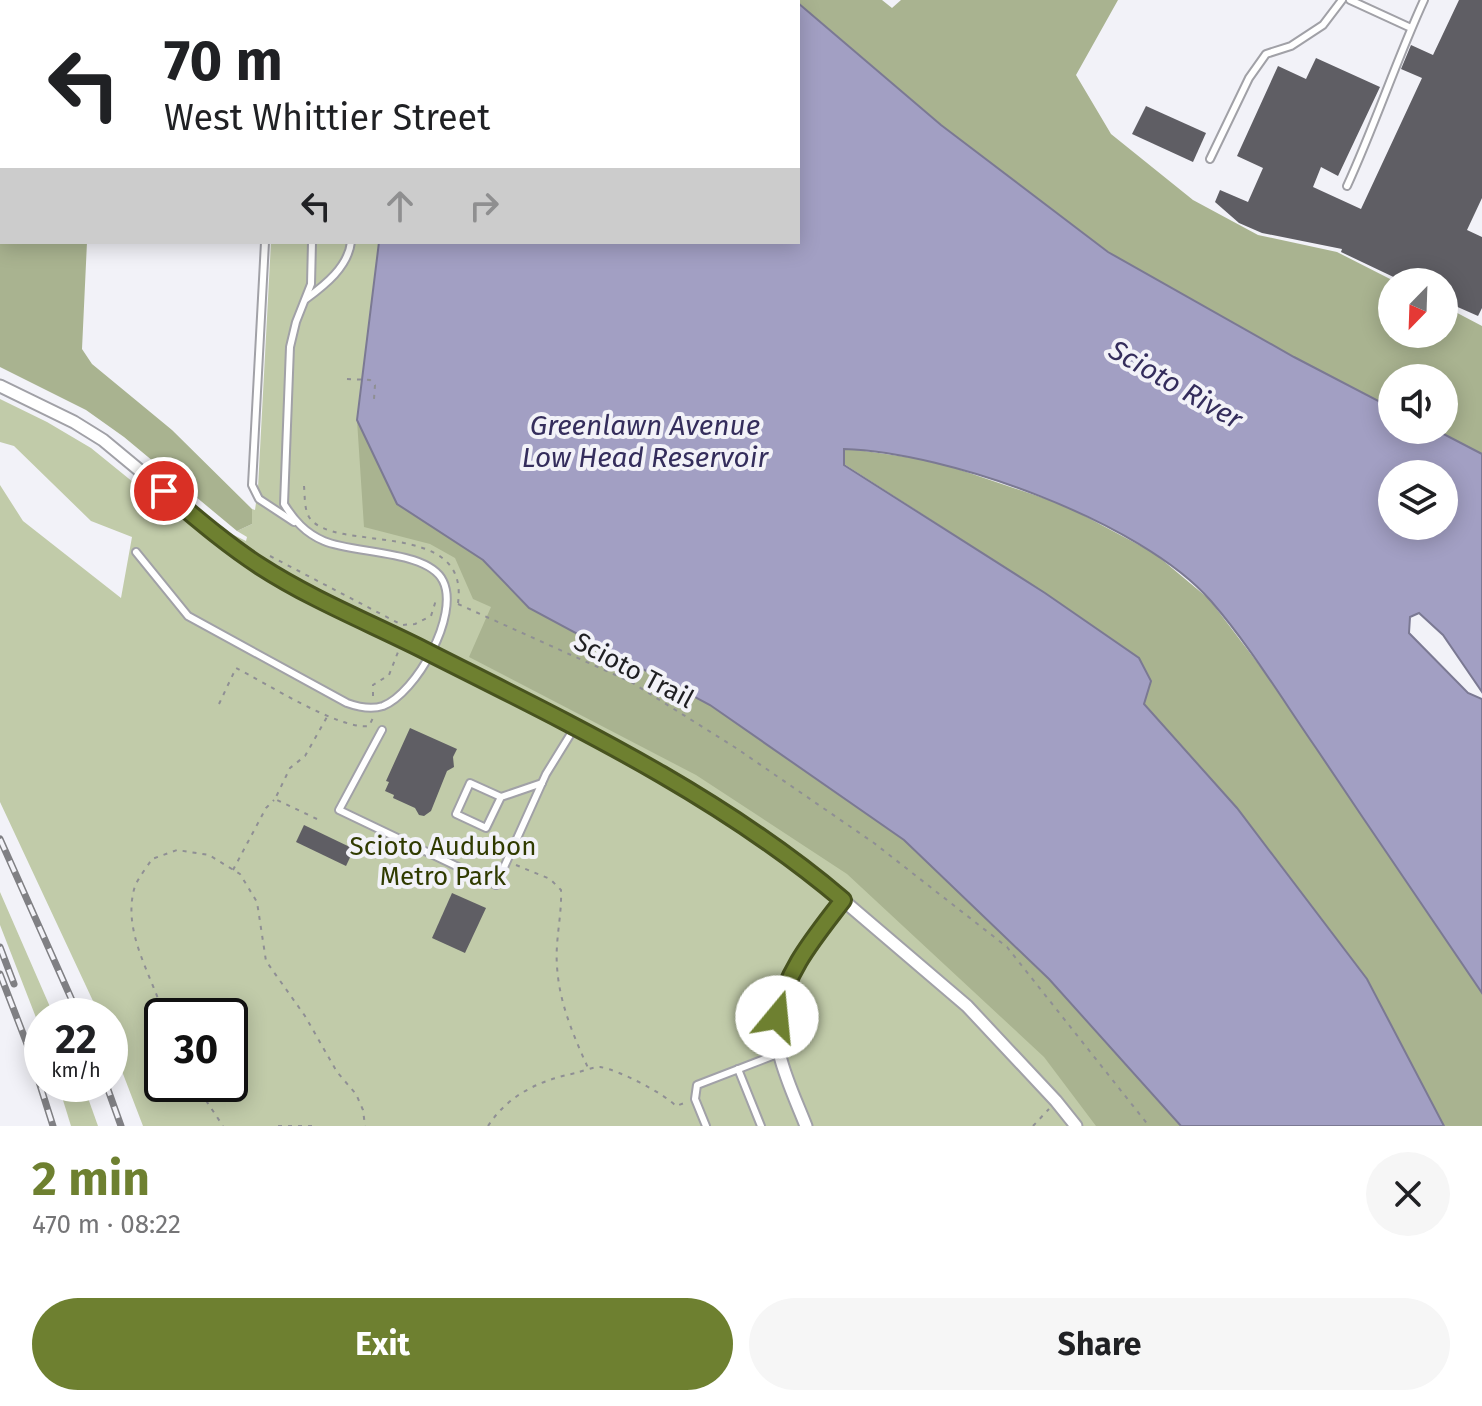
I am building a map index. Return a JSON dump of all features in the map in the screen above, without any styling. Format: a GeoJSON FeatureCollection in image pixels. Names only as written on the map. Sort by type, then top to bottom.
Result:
{"type":"FeatureCollection","features":[{"type":"Feature","properties":{"kind":"street"},"geometry":{"type":"LineString","coordinates":[[0,386],[103,440],[220,537],[284,581],[575,727],[667,776],[753,830],[796,860],[967,1006],[1076,1126]]}},
{"type":"Feature","properties":{"kind":"street"},"geometry":{"type":"LineString","coordinates":[[806,1126],[780,1053],[777,1017],[795,965],[843,900]]}},
{"type":"Feature","properties":{"kind":"lane"},"geometry":{"type":"LineString","coordinates":[[1210,159],[1249,78],[1266,54],[1291,46],[1323,25],[1342,0]]}},
{"type":"Feature","properties":{"kind":"lane"},"geometry":{"type":"LineString","coordinates":[[1350,0],[1411,28]]}},
{"type":"Feature","properties":{"kind":"lane"},"geometry":{"type":"LineString","coordinates":[[1347,186],[1375,125],[1397,58],[1424,0]]}},
{"type":"Feature","properties":{"kind":"lane"},"geometry":{"type":"LineString","coordinates":[[136,552],[188,616],[347,703],[362,708],[380,707],[395,699],[431,654],[439,637],[448,600],[443,581],[432,567],[322,540],[259,499],[252,485],[265,244]]}},
{"type":"Feature","properties":{"kind":"lane"},"geometry":{"type":"LineString","coordinates":[[297,524],[284,504],[290,347],[313,272],[312,244]]}},
{"type":"Feature","properties":{"kind":"lane"},"geometry":{"type":"LineString","coordinates":[[306,299],[341,267],[348,258],[351,244]]}},
{"type":"Feature","properties":{"kind":"lane"},"geometry":{"type":"LineString","coordinates":[[382,730],[339,810],[496,885],[542,783],[575,727]]}},
{"type":"Feature","properties":{"kind":"lane"},"geometry":{"type":"LineString","coordinates":[[501,797],[486,828],[456,814],[470,783],[501,797],[542,783]]}},
{"type":"Feature","properties":{"kind":"lane"},"geometry":{"type":"LineString","coordinates":[[706,1126],[695,1099],[697,1085],[780,1053]]}},
{"type":"Feature","properties":{"kind":"lane"},"geometry":{"type":"LineString","coordinates":[[738,1069],[761,1126]]}},
{"type":"Feature","properties":{"kind":"path"},"geometry":{"type":"LineString","coordinates":[[347,379],[370,380],[375,385],[374,399]]}},
{"type":"Feature","properties":{"kind":"path"},"geometry":{"type":"LineString","coordinates":[[267,554],[402,625],[415,624],[431,616],[436,600],[448,600]]}},
{"type":"Feature","properties":{"kind":"path","name":"Scioto Trail"},"geometry":{"type":"LineString","coordinates":[[448,600],[631,682],[736,748],[874,843],[1007,947],[1149,1126]]}},
{"type":"Feature","properties":{"kind":"path"},"geometry":{"type":"LineString","coordinates":[[233,870],[290,768],[305,756],[327,715]]}},
{"type":"Feature","properties":{"kind":"path"},"geometry":{"type":"LineString","coordinates":[[275,799],[317,819]]}},
{"type":"Feature","properties":{"kind":"path"},"geometry":{"type":"LineString","coordinates":[[157,998],[137,947],[132,915],[136,886],[152,859],[177,850],[209,855],[240,874],[257,902],[266,961],[305,1016],[337,1072],[356,1094],[363,1110],[365,1126]]}},
{"type":"Feature","properties":{"kind":"path"},"geometry":{"type":"LineString","coordinates":[[507,862],[550,879],[561,890],[557,969],[568,1022],[589,1070]]}},
{"type":"Feature","properties":{"kind":"path"},"geometry":{"type":"LineString","coordinates":[[488,1126],[515,1096],[541,1082],[598,1067],[666,1095],[676,1106],[695,1099]]}},
{"type":"Feature","properties":{"kind":"path"},"geometry":{"type":"LineString","coordinates":[[1033,1126],[1056,1101]]}},
{"type":"Feature","properties":{"kind":"path"},"geometry":{"type":"LineString","coordinates":[[207,1102],[223,1126]]}},
{"type":"Feature","properties":{"kind":"path"},"geometry":{"type":"LineString","coordinates":[[278,1126],[315,1126]]}},
{"type":"Feature","properties":{"kind":"green space"},"geometry":{"type":"Polygon","coordinates":[[[800,0],[882,0],[892,8],[901,0],[1118,0],[1076,75],[1111,134],[1193,200],[1258,235],[1337,252],[1378,273],[1378,348],[1458,348],[1458,313],[1482,326],[1482,454],[1458,441],[1458,364],[1378,364],[1378,401],[1108,252],[941,125],[800,5],[800,0]]]}},
{"type":"Feature","properties":{"kind":"green space"},"geometry":{"type":"Polygon","coordinates":[[[0,244],[87,244],[82,349],[92,364],[172,430],[252,509],[252,524],[237,531],[124,437],[86,410],[0,367],[0,244]]]}},
{"type":"Feature","properties":{"kind":"green space","name":"Scioto Audubon Metro Park"},"geometry":{"type":"Polygon","coordinates":[[[271,244],[379,244],[357,420],[529,608],[710,705],[1181,1126],[143,1126],[128,1087],[128,998],[92,998],[0,802],[0,485],[23,521],[121,598],[132,537],[91,521],[14,446],[0,442],[0,399],[91,448],[144,491],[246,541],[247,537],[237,531],[252,524],[252,509],[255,510],[258,488],[271,244]]]}},
{"type":"Feature","properties":{"kind":"green space"},"geometry":{"type":"Polygon","coordinates":[[[357,420],[397,504],[483,560],[529,608],[710,705],[904,840],[1049,979],[1181,1126],[1096,1126],[1044,1057],[847,874],[696,775],[469,657],[491,607],[473,599],[455,558],[430,544],[364,527],[357,420]]]}},
{"type":"Feature","properties":{"kind":"green space"},"geometry":{"type":"Polygon","coordinates":[[[844,448],[934,461],[1064,505],[1154,553],[1209,599],[1266,674],[1482,993],[1482,1126],[1444,1126],[1367,979],[1237,808],[1045,593],[844,464],[844,448]]]}},
{"type":"Feature","properties":{"kind":"green space"},"geometry":{"type":"Polygon","coordinates":[[[0,892],[46,998],[28,998],[0,925],[0,892]]]}},
{"type":"Feature","properties":{"kind":"green space"},"geometry":{"type":"Polygon","coordinates":[[[64,1102],[89,1102],[98,1126],[71,1126],[64,1102]]]}},
{"type":"Feature","properties":{"kind":"water","name":"Greenlawn Avenue Low Head Reservoir"},"geometry":{"type":"Polygon","coordinates":[[[800,5],[941,125],[1108,252],[1378,401],[1378,444],[1458,444],[1458,441],[1482,454],[1482,692],[1443,635],[1419,613],[1410,617],[1409,633],[1468,693],[1482,699],[1482,993],[1252,654],[1211,601],[1179,572],[1139,544],[1040,496],[935,463],[886,453],[844,449],[844,465],[1045,593],[1139,658],[1151,681],[1144,704],[1237,808],[1367,979],[1444,1126],[1181,1126],[1049,979],[904,840],[710,705],[529,608],[483,560],[397,504],[357,420],[379,244],[800,244],[800,5]]]}},
{"type":"Feature","properties":{"kind":"building"},"geometry":{"type":"Polygon","coordinates":[[[1459,0],[1482,0],[1482,198],[1467,230],[1482,237],[1482,308],[1478,316],[1458,307],[1458,268],[1378,270],[1341,252],[1342,249],[1262,233],[1239,223],[1215,202],[1220,190],[1248,202],[1263,168],[1237,156],[1278,66],[1306,79],[1316,58],[1380,87],[1338,176],[1321,167],[1313,187],[1361,209],[1422,78],[1401,69],[1411,45],[1433,55],[1459,0]]]}},
{"type":"Feature","properties":{"kind":"building"},"geometry":{"type":"Polygon","coordinates":[[[1146,106],[1206,133],[1193,162],[1132,134],[1146,106]]]}},
{"type":"Feature","properties":{"kind":"building"},"geometry":{"type":"Polygon","coordinates":[[[410,728],[457,749],[453,757],[454,767],[447,771],[431,811],[424,816],[385,791],[389,782],[386,781],[410,728]]]}},
{"type":"Feature","properties":{"kind":"building"},"geometry":{"type":"Polygon","coordinates":[[[304,825],[354,849],[346,866],[296,842],[304,825]]]}},
{"type":"Feature","properties":{"kind":"building"},"geometry":{"type":"Polygon","coordinates":[[[452,893],[486,908],[465,953],[432,938],[452,893]]]}},
{"type":"Feature","properties":{"kind":"railway"},"geometry":{"type":"LineString","coordinates":[[0,839],[71,998]]}},
{"type":"Feature","properties":{"kind":"railway"},"geometry":{"type":"LineString","coordinates":[[0,947],[14,984]]}},
{"type":"Feature","properties":{"kind":"railway"},"geometry":{"type":"LineString","coordinates":[[0,974],[27,1044],[53,1126]]}},
{"type":"Feature","properties":{"kind":"railway"},"geometry":{"type":"LineString","coordinates":[[112,1102],[121,1126]]}},
{"type":"Feature","properties":{"kind":"route"},"geometry":{"type":"LineString","coordinates":[[164,491],[232,547],[284,581],[667,776],[796,860],[843,900],[795,965],[777,1017]]}},
{"type":"Feature","properties":{"kind":"water label","name":"Scioto River"},"geometry":{"type":"Point","coordinates":[1176,384]}}]}
